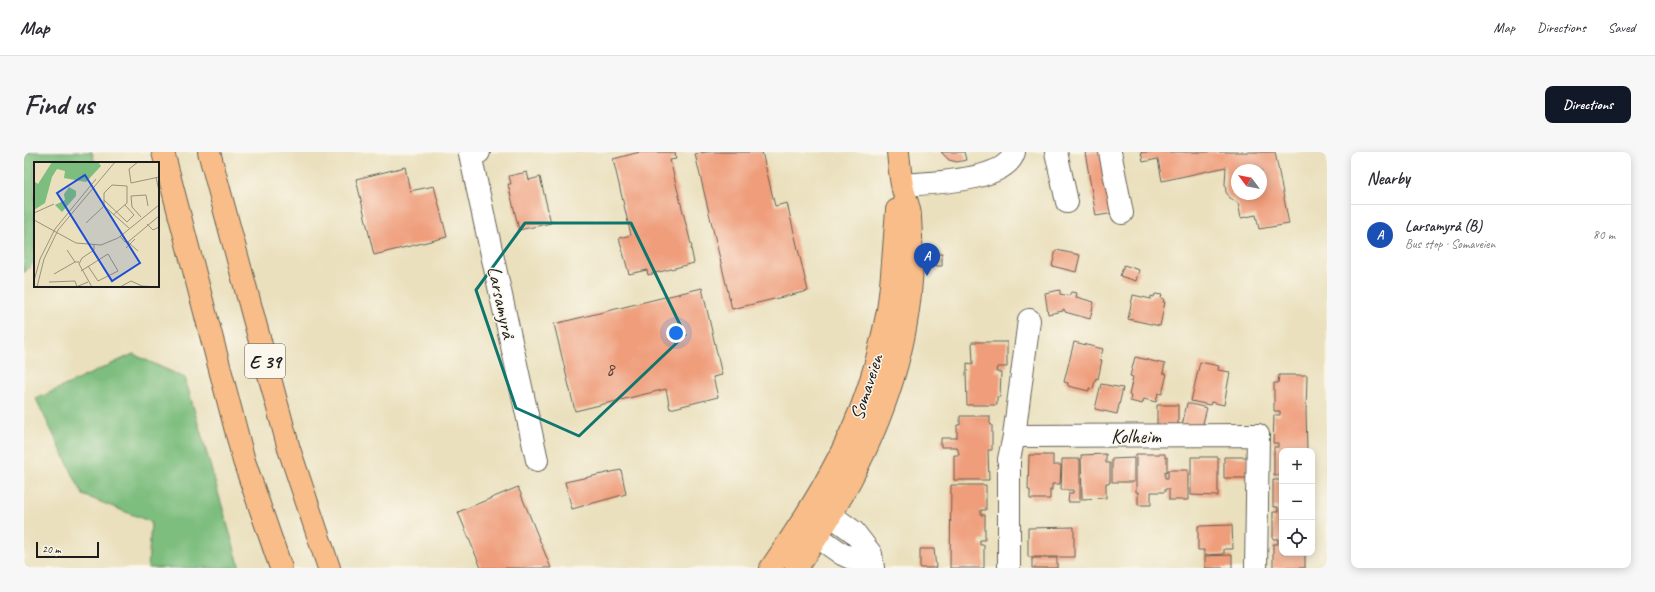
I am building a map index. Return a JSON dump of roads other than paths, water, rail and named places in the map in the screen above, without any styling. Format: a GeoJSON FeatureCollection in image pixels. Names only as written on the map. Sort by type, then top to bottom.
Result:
{"type":"FeatureCollection","features":[{"type":"Feature","properties":{"kind":"main road","name":"E 39"},"geometry":{"type":"LineString","coordinates":[[163,152],[244,461],[281,568]]}},
{"type":"Feature","properties":{"kind":"main road","name":"E 39"},"geometry":{"type":"LineString","coordinates":[[209,152],[289,449],[329,568]]}},
{"type":"Feature","properties":{"kind":"main road","name":"Somaveien"},"geometry":{"type":"LineString","coordinates":[[796,568],[832,516],[870,443],[892,384],[905,329],[912,281],[910,215],[902,186],[898,152]]}},
{"type":"Feature","properties":{"kind":"main road","name":"Somaveien"},"geometry":{"type":"LineString","coordinates":[[771,568],[829,475],[856,420],[875,368],[892,283],[896,211],[902,186]]}},
{"type":"Feature","properties":{"kind":"street"},"geometry":{"type":"LineString","coordinates":[[902,186],[973,178],[1003,168],[1013,156],[1014,152]]}},
{"type":"Feature","properties":{"kind":"street"},"geometry":{"type":"LineString","coordinates":[[1056,152],[1068,202]]}},
{"type":"Feature","properties":{"kind":"street"},"geometry":{"type":"LineString","coordinates":[[1110,152],[1122,214]]}},
{"type":"Feature","properties":{"kind":"street","name":"Larsamyrå"},"geometry":{"type":"LineString","coordinates":[[468,153],[537,460]]}},
{"type":"Feature","properties":{"kind":"street"},"geometry":{"type":"LineString","coordinates":[[1009,568],[1009,459],[1014,436],[1029,320]]}},
{"type":"Feature","properties":{"kind":"street","name":"Kolheim"},"geometry":{"type":"LineString","coordinates":[[1014,436],[1258,435],[1256,568]]}},
{"type":"Feature","properties":{"kind":"street"},"geometry":{"type":"LineString","coordinates":[[806,514],[832,516],[854,532],[871,554],[873,568]]}},
{"type":"Feature","properties":{"kind":"street"},"geometry":{"type":"LineString","coordinates":[[806,514],[818,537],[842,554],[873,568]]}},
{"type":"Feature","properties":{"kind":"place","name":"Larsamyrå (B)"},"geometry":{"type":"Point","coordinates":[927,276]}}]}
